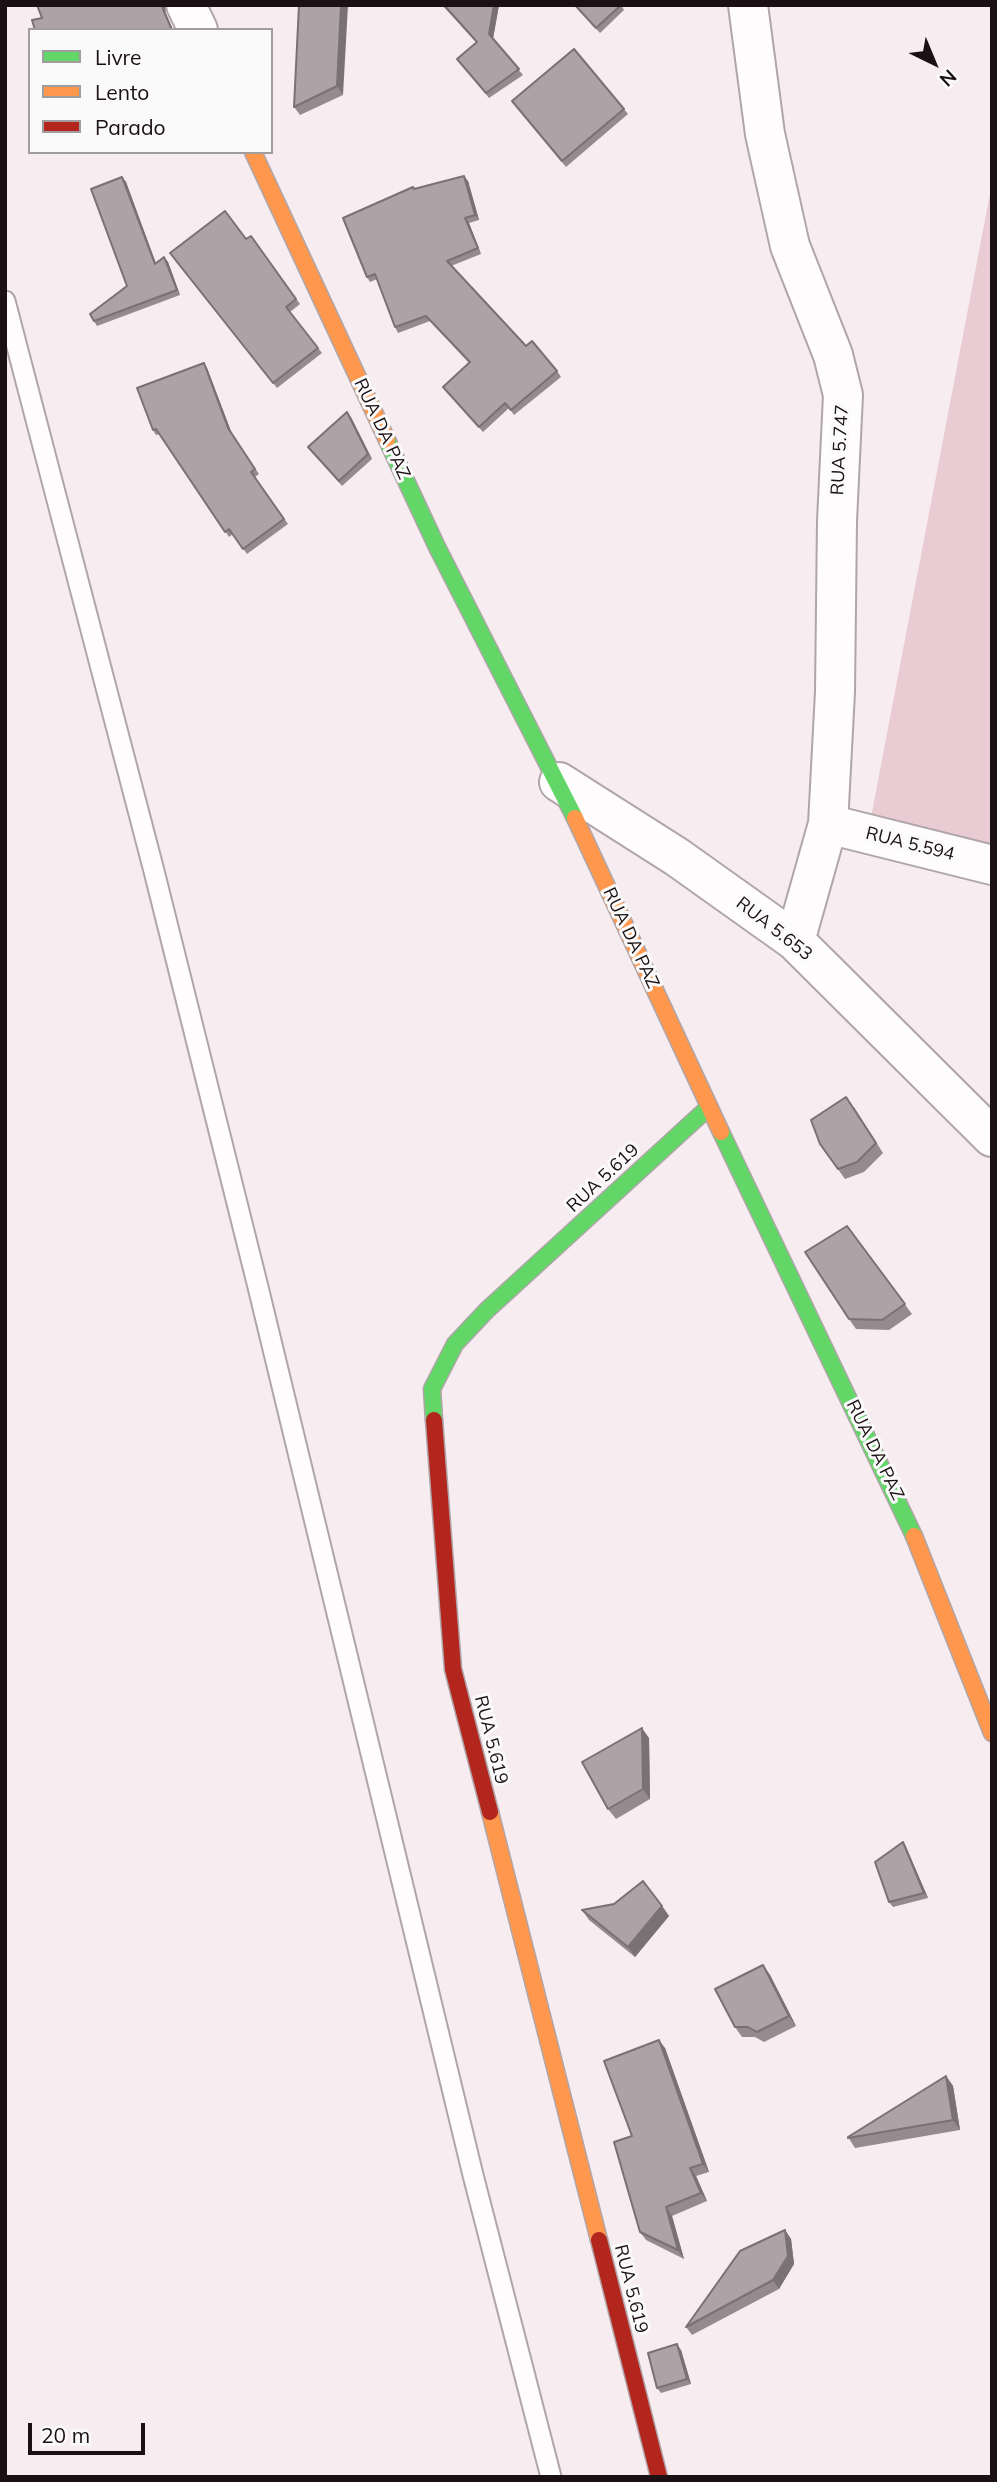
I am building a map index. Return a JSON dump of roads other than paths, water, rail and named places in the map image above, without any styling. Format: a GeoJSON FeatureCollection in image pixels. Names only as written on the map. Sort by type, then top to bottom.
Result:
{"type":"FeatureCollection","features":[{"type":"Feature","properties":{"kind":"street"},"geometry":{"type":"LineString","coordinates":[[186,5],[197,28]]}},
{"type":"Feature","properties":{"kind":"street","name":"RUA 5.747"},"geometry":{"type":"LineString","coordinates":[[748,5],[765,134],[790,246],[833,355],[843,395],[837,521],[835,692],[828,824],[795,941]]}},
{"type":"Feature","properties":{"kind":"street","name":"RUA DA PAZ"},"geometry":{"type":"LineString","coordinates":[[254,154],[437,547],[559,782],[709,1107],[904,1512],[992,1732]]}},
{"type":"Feature","properties":{"kind":"street","name":"RUA 5.653"},"geometry":{"type":"LineString","coordinates":[[559,782],[677,857],[795,941],[992,1137]]}},
{"type":"Feature","properties":{"kind":"street","name":"RUA 5.594"},"geometry":{"type":"LineString","coordinates":[[828,824],[992,865]]}},
{"type":"Feature","properties":{"kind":"street","name":"RUA 5.619"},"geometry":{"type":"LineString","coordinates":[[659,2477],[453,1669],[432,1389],[455,1344],[487,1310],[709,1107]]}},
{"type":"Feature","properties":{"kind":"lane"},"geometry":{"type":"LineString","coordinates":[[5,301],[258,1287],[463,2135],[551,2477]]}}]}
